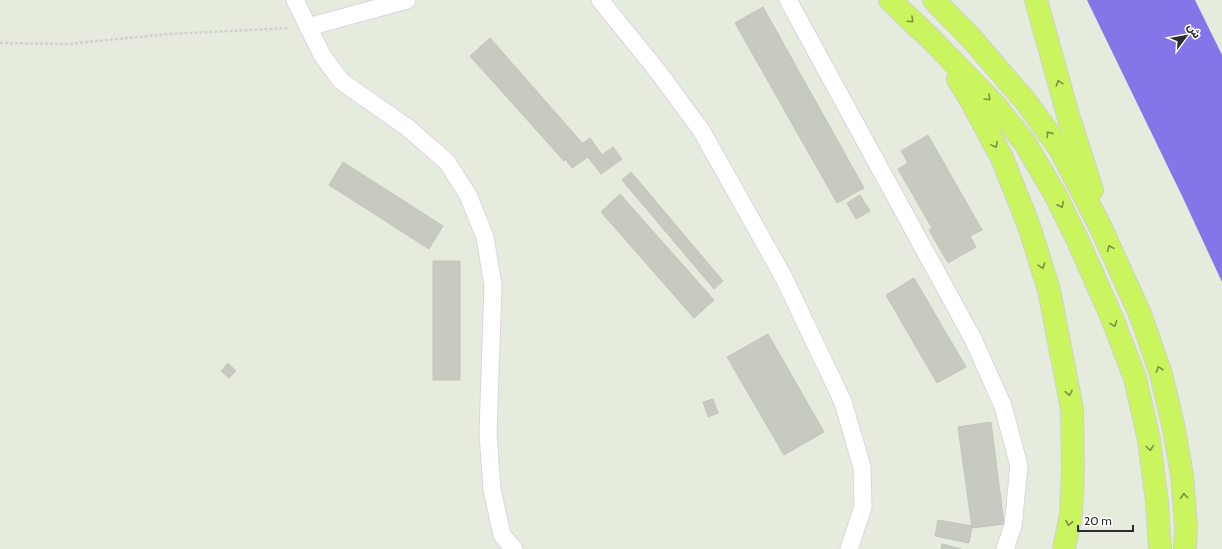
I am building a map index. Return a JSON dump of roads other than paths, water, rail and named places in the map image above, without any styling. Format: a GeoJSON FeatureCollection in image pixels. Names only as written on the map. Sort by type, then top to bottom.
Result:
{"type":"FeatureCollection","features":[{"type":"Feature","properties":{"kind":"highway"},"geometry":{"type":"LineString","coordinates":[[890,0],[932,40],[994,104],[1025,143],[1056,196],[1078,241],[1112,318],[1135,378],[1149,440],[1157,502],[1160,549]]}},
{"type":"Feature","properties":{"kind":"highway"},"geometry":{"type":"LineString","coordinates":[[934,0],[972,39],[1028,103],[1060,149],[1101,228],[1140,314],[1161,374],[1174,429],[1182,474],[1186,526],[1185,549]]}},
{"type":"Feature","properties":{"kind":"highway"},"geometry":{"type":"LineString","coordinates":[[1036,0],[1068,114],[1090,179],[1101,228]]}},
{"type":"Feature","properties":{"kind":"highway"},"geometry":{"type":"LineString","coordinates":[[932,40],[972,102],[1002,158],[1029,226],[1049,290],[1072,409],[1073,470],[1071,516],[1064,549]]}},
{"type":"Feature","properties":{"kind":"street"},"geometry":{"type":"LineString","coordinates":[[295,0],[322,55],[341,81],[408,128],[448,162],[468,196],[485,237],[493,285],[488,433],[492,489],[502,535],[514,549]]}},
{"type":"Feature","properties":{"kind":"street"},"geometry":{"type":"LineString","coordinates":[[308,27],[406,0]]}},
{"type":"Feature","properties":{"kind":"street"},"geometry":{"type":"LineString","coordinates":[[600,0],[656,69],[701,130],[783,276],[843,402],[862,467],[863,507],[849,549]]}},
{"type":"Feature","properties":{"kind":"street"},"geometry":{"type":"LineString","coordinates":[[788,0],[973,339],[1003,406],[1019,466],[1013,526],[1005,549]]}}]}
